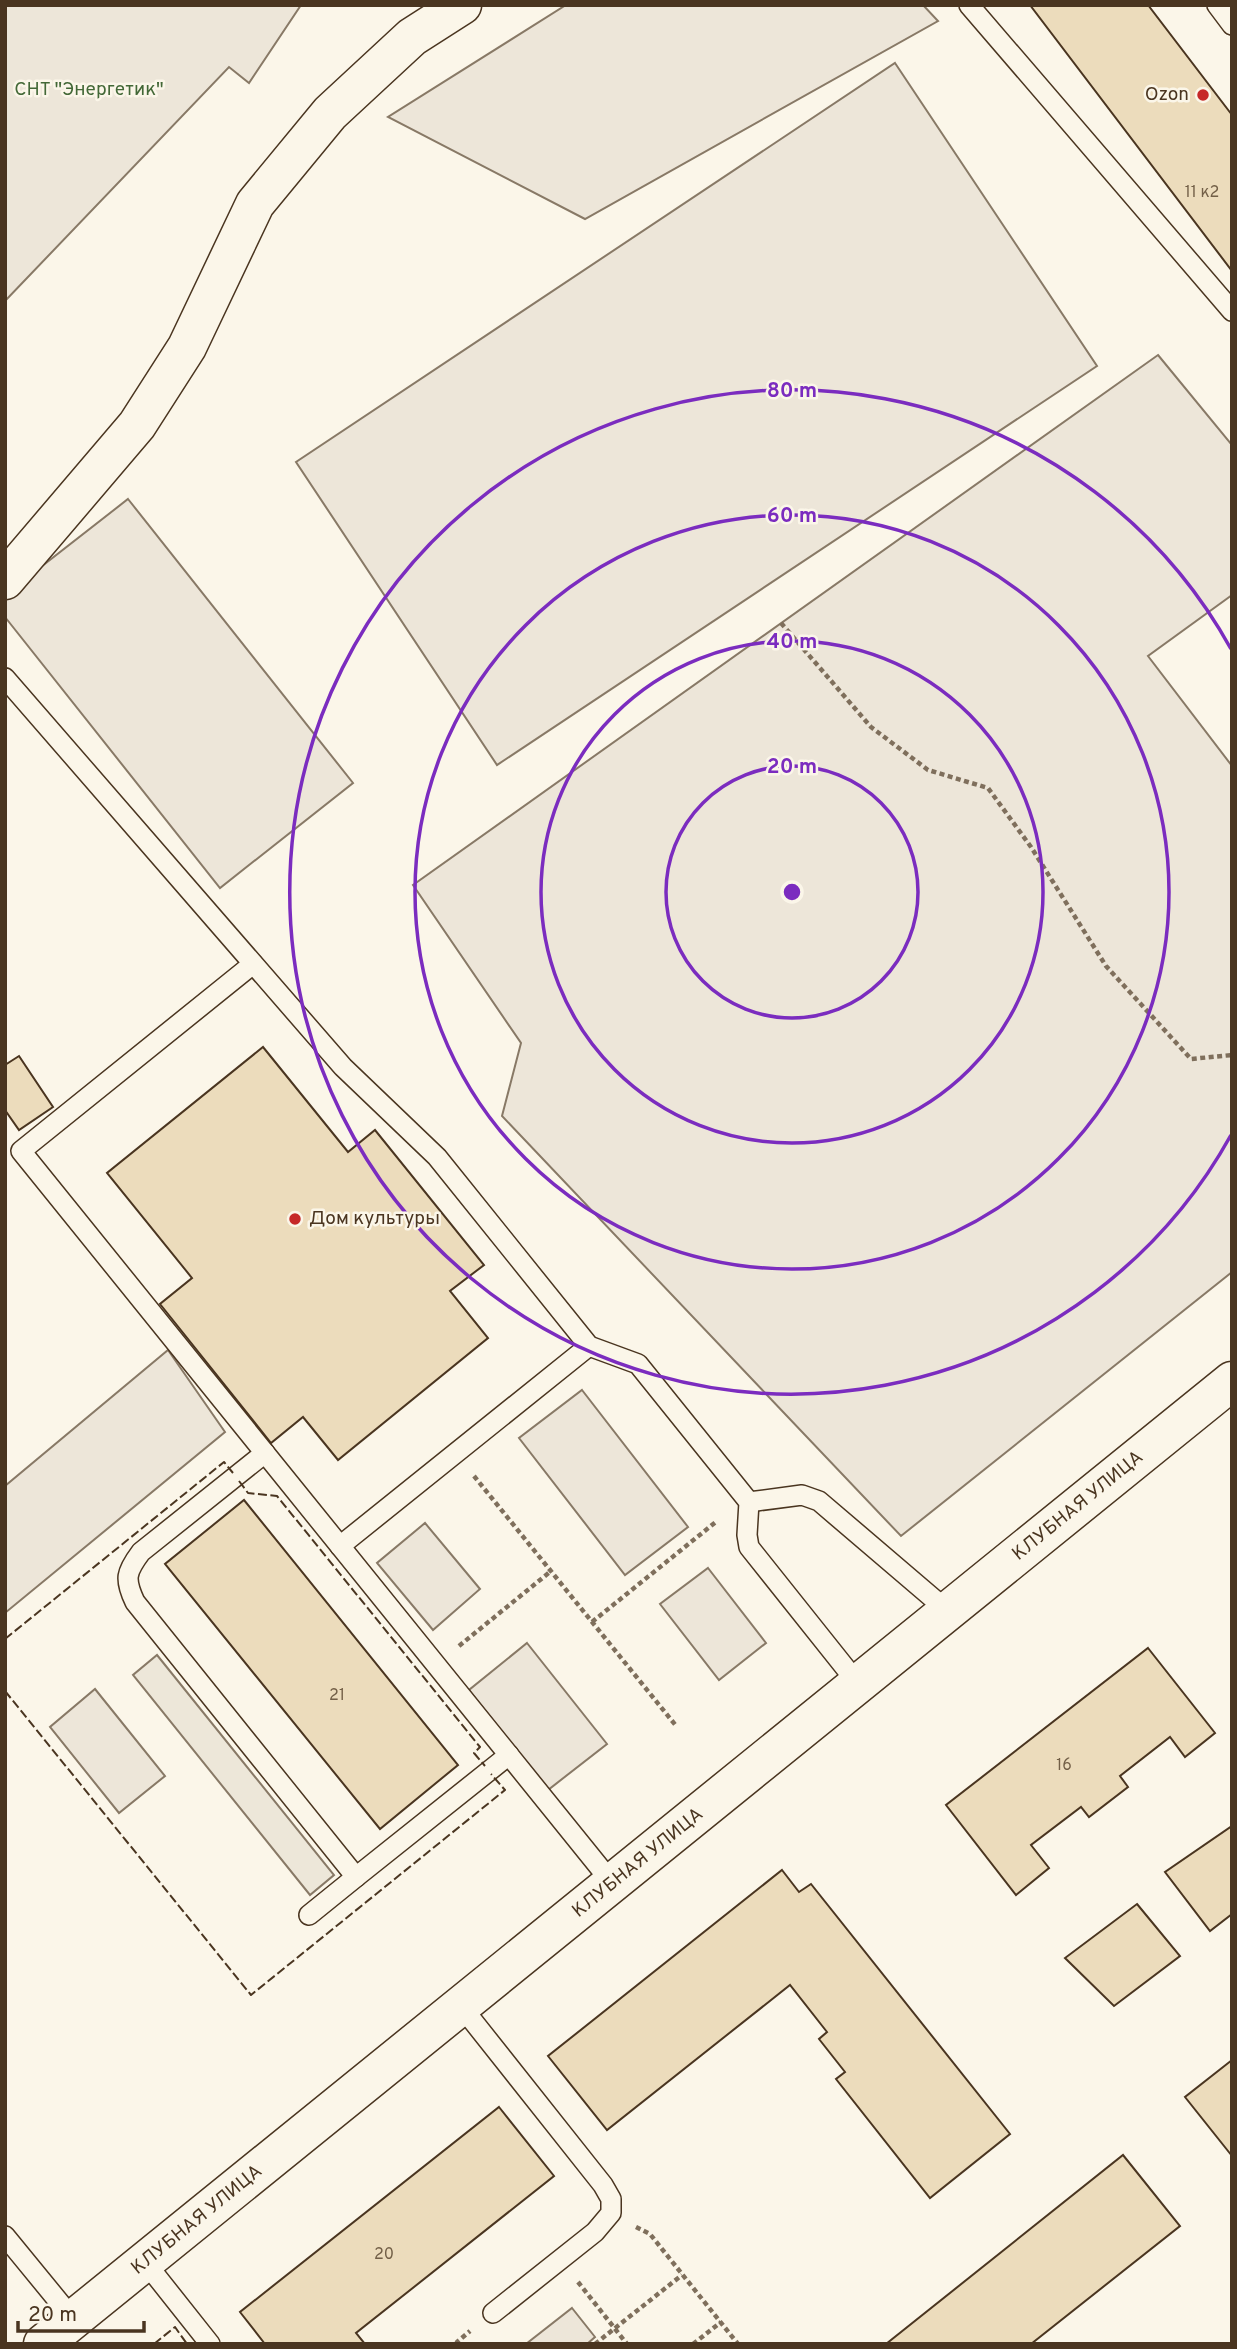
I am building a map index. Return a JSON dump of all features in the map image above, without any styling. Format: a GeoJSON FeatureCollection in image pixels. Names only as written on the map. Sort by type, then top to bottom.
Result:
{"type":"FeatureCollection","features":[{"type":"Feature","properties":{"kind":"street"},"geometry":{"type":"LineString","coordinates":[[5,580],[137,425],[187,347],[255,204],[330,113],[412,37],[462,5]]}},
{"type":"Feature","properties":{"kind":"street","name":"КЛУБНАЯ УЛИЦА"},"geometry":{"type":"LineString","coordinates":[[43,2344],[1232,1381]]}},
{"type":"Feature","properties":{"kind":"lane"},"geometry":{"type":"LineString","coordinates":[[969,5],[1232,311]]}},
{"type":"Feature","properties":{"kind":"lane"},"geometry":{"type":"LineString","coordinates":[[1217,5],[1232,24]]}},
{"type":"Feature","properties":{"kind":"lane"},"geometry":{"type":"LineString","coordinates":[[5,678],[343,1068],[437,1157],[589,1346],[638,1364],[747,1500],[749,1546],[859,1685]]}},
{"type":"Feature","properties":{"kind":"lane"},"geometry":{"type":"LineString","coordinates":[[253,964],[21,1151],[613,1884]]}},
{"type":"Feature","properties":{"kind":"lane"},"geometry":{"type":"LineString","coordinates":[[340,1546],[589,1346]]}},
{"type":"Feature","properties":{"kind":"lane"},"geometry":{"type":"LineString","coordinates":[[265,1453],[141,1552],[130,1567],[127,1585],[135,1602],[356,1877]]}},
{"type":"Feature","properties":{"kind":"lane"},"geometry":{"type":"LineString","coordinates":[[747,1500],[802,1495],[819,1501],[948,1612]]}},
{"type":"Feature","properties":{"kind":"lane"},"geometry":{"type":"LineString","coordinates":[[309,1915],[509,1755]]}},
{"type":"Feature","properties":{"kind":"lane"},"geometry":{"type":"LineString","coordinates":[[461,2006],[603,2185],[611,2199],[611,2213],[594,2232],[492,2314]]}},
{"type":"Feature","properties":{"kind":"lane"},"geometry":{"type":"LineString","coordinates":[[5,2236],[73,2319]]}},
{"type":"Feature","properties":{"kind":"lane"},"geometry":{"type":"LineString","coordinates":[[145,2262],[210,2344]]}},
{"type":"Feature","properties":{"kind":"path"},"geometry":{"type":"LineString","coordinates":[[781,623],[871,727],[928,770],[988,788],[1031,847],[1106,966],[1191,1059],[1232,1055]]}},
{"type":"Feature","properties":{"kind":"path"},"geometry":{"type":"LineString","coordinates":[[456,1453],[677,1727]]}},
{"type":"Feature","properties":{"kind":"path"},"geometry":{"type":"LineString","coordinates":[[592,1622],[747,1500]]}},
{"type":"Feature","properties":{"kind":"path"},"geometry":{"type":"LineString","coordinates":[[436,1664],[551,1571]]}},
{"type":"Feature","properties":{"kind":"path"},"geometry":{"type":"LineString","coordinates":[[611,2213],[650,2234],[738,2344]]}},
{"type":"Feature","properties":{"kind":"path"},"geometry":{"type":"LineString","coordinates":[[560,2260],[627,2344]]}},
{"type":"Feature","properties":{"kind":"path"},"geometry":{"type":"LineString","coordinates":[[595,2344],[682,2274]]}},
{"type":"Feature","properties":{"kind":"path"},"geometry":{"type":"LineString","coordinates":[[693,2344],[720,2322]]}},
{"type":"Feature","properties":{"kind":"green space","name":"СНТ \"Энергетик\""},"geometry":{"type":"Polygon","coordinates":[[[5,5],[301,5],[249,83],[229,67],[5,301],[5,5]]]}},
{"type":"Feature","properties":{"kind":"green space"},"geometry":{"type":"Polygon","coordinates":[[[566,5],[923,5],[938,21],[585,219],[388,117],[566,5]]]}},
{"type":"Feature","properties":{"kind":"green space"},"geometry":{"type":"Polygon","coordinates":[[[895,63],[1097,366],[497,765],[296,462],[895,63]]]}},
{"type":"Feature","properties":{"kind":"green space"},"geometry":{"type":"Polygon","coordinates":[[[1158,355],[1232,445],[1232,595],[1148,656],[1232,766],[1232,1272],[901,1536],[502,1116],[521,1043],[413,885],[1158,355]]]}},
{"type":"Feature","properties":{"kind":"green space"},"geometry":{"type":"Polygon","coordinates":[[[128,499],[353,783],[220,888],[5,617],[5,595],[128,499]]]}},
{"type":"Feature","properties":{"kind":"green space"},"geometry":{"type":"Polygon","coordinates":[[[168,1350],[225,1432],[5,1613],[5,1486],[168,1350]]]}},
{"type":"Feature","properties":{"kind":"green space"},"geometry":{"type":"Polygon","coordinates":[[[582,1390],[688,1527],[625,1575],[519,1438],[582,1390]]]}},
{"type":"Feature","properties":{"kind":"green space"},"geometry":{"type":"Polygon","coordinates":[[[425,1523],[480,1589],[433,1630],[377,1563],[425,1523]]]}},
{"type":"Feature","properties":{"kind":"green space"},"geometry":{"type":"Polygon","coordinates":[[[708,1568],[766,1643],[719,1680],[660,1604],[708,1568]]]}},
{"type":"Feature","properties":{"kind":"green space"},"geometry":{"type":"Polygon","coordinates":[[[527,1643],[607,1744],[548,1790],[469,1690],[527,1643]]]}},
{"type":"Feature","properties":{"kind":"green space"},"geometry":{"type":"Polygon","coordinates":[[[95,1689],[165,1776],[119,1813],[50,1727],[95,1689]]]}},
{"type":"Feature","properties":{"kind":"green space"},"geometry":{"type":"Polygon","coordinates":[[[572,2308],[595,2337],[587,2344],[526,2344],[572,2308]]]}},
{"type":"Feature","properties":{"kind":"shaded area"},"geometry":{"type":"Polygon","coordinates":[[[157,1655],[334,1875],[310,1895],[133,1675],[157,1655]]]}},
{"type":"Feature","properties":{"kind":"building"},"geometry":{"type":"Polygon","coordinates":[[[1030,5],[1148,5],[1232,115],[1232,271],[1030,5]]]}},
{"type":"Feature","properties":{"kind":"building","name":"Дом культуры"},"geometry":{"type":"Polygon","coordinates":[[[263,1047],[348,1152],[375,1130],[484,1265],[450,1291],[488,1338],[338,1460],[303,1417],[271,1443],[160,1304],[192,1278],[107,1173],[263,1047]]]}},
{"type":"Feature","properties":{"kind":"building"},"geometry":{"type":"Polygon","coordinates":[[[19,1056],[53,1107],[19,1130],[5,1110],[5,1065],[19,1056]]]}},
{"type":"Feature","properties":{"kind":"building"},"geometry":{"type":"Polygon","coordinates":[[[244,1500],[458,1765],[380,1829],[165,1564],[244,1500]]]}},
{"type":"Feature","properties":{"kind":"building"},"geometry":{"type":"Polygon","coordinates":[[[1148,1648],[1215,1733],[1185,1757],[1170,1737],[1120,1776],[1128,1787],[1089,1817],[1081,1807],[1031,1845],[1049,1868],[1016,1895],[946,1805],[1148,1648]]]}},
{"type":"Feature","properties":{"kind":"building"},"geometry":{"type":"Polygon","coordinates":[[[1232,1826],[1232,1914],[1210,1931],[1165,1872],[1232,1826]]]}},
{"type":"Feature","properties":{"kind":"building"},"geometry":{"type":"Polygon","coordinates":[[[782,1870],[799,1892],[811,1884],[1010,2134],[930,2198],[836,2079],[845,2072],[819,2039],[827,2032],[790,1985],[607,2130],[548,2056],[782,1870]]]}},
{"type":"Feature","properties":{"kind":"building"},"geometry":{"type":"Polygon","coordinates":[[[1137,1904],[1180,1956],[1114,2006],[1065,1958],[1137,1904]]]}},
{"type":"Feature","properties":{"kind":"building"},"geometry":{"type":"Polygon","coordinates":[[[1232,2060],[1232,2156],[1185,2097],[1232,2060]]]}},
{"type":"Feature","properties":{"kind":"building"},"geometry":{"type":"Polygon","coordinates":[[[499,2107],[554,2176],[356,2333],[365,2344],[265,2344],[240,2312],[499,2107]]]}},
{"type":"Feature","properties":{"kind":"building"},"geometry":{"type":"Polygon","coordinates":[[[1123,2155],[1180,2226],[1031,2344],[886,2344],[1123,2155]]]}},
{"type":"Feature","properties":{"kind":"fence"},"geometry":{"type":"LineString","coordinates":[[5,1639],[224,1462],[233,1473]]}},
{"type":"Feature","properties":{"kind":"fence"},"geometry":{"type":"LineString","coordinates":[[239,1481],[248,1493],[277,1496],[480,1747],[474,1753],[485,1766]]}},
{"type":"Feature","properties":{"kind":"fence"},"geometry":{"type":"LineString","coordinates":[[5,1691],[251,1995],[505,1790],[491,1774]]}},
{"type":"Feature","properties":{"kind":"fence"},"geometry":{"type":"LineString","coordinates":[[154,2344],[175,2327],[187,2344]]}},
{"type":"Feature","properties":{"kind":"place","name":"Ozon"},"geometry":{"type":"Point","coordinates":[1203,95]}},
{"type":"Feature","properties":{"kind":"place","name":"Дом культуры"},"geometry":{"type":"Point","coordinates":[295,1219]}}]}
